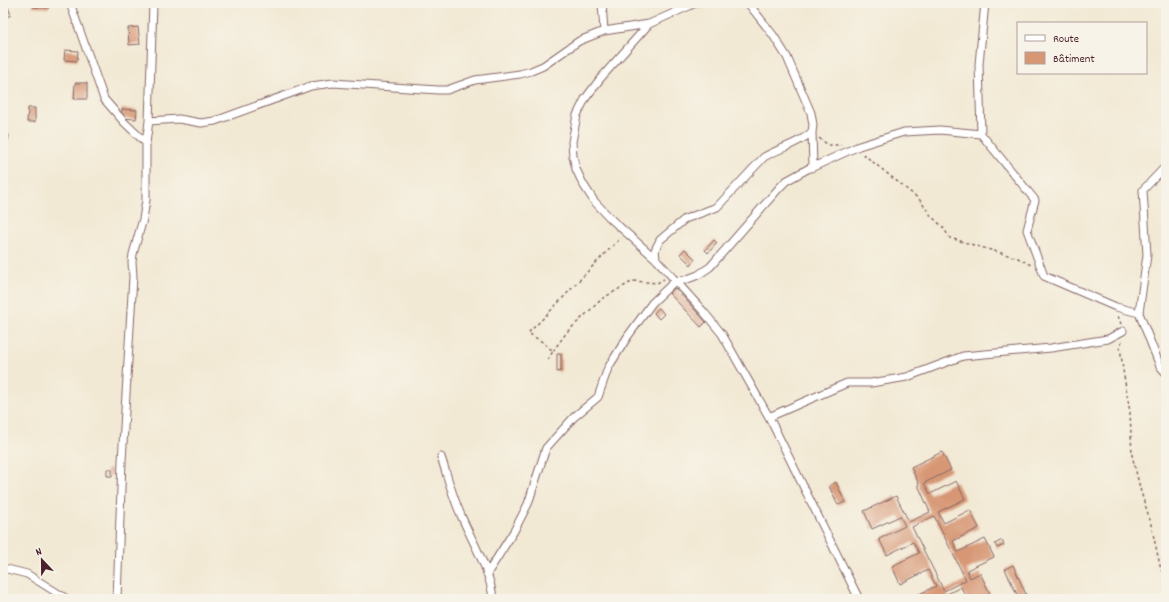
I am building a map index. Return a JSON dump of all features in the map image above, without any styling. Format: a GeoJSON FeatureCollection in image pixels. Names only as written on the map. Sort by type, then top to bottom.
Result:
{"type":"FeatureCollection","features":[{"type":"Feature","properties":{"kind":"street"},"geometry":{"type":"LineString","coordinates":[[70,3],[104,99],[124,122],[146,143]]}},
{"type":"Feature","properties":{"kind":"street"},"geometry":{"type":"LineString","coordinates":[[117,599],[129,314],[133,276],[132,262],[143,219],[146,200],[146,143],[152,3]]}},
{"type":"Feature","properties":{"kind":"street"},"geometry":{"type":"LineString","coordinates":[[602,3],[604,31]]}},
{"type":"Feature","properties":{"kind":"street"},"geometry":{"type":"LineString","coordinates":[[148,120],[179,119],[201,123],[215,121],[321,83],[447,90],[475,80],[520,74],[531,71],[543,66],[579,41],[604,31],[649,24],[696,3]]}},
{"type":"Feature","properties":{"kind":"street"},"geometry":{"type":"LineString","coordinates":[[748,3],[787,57],[811,113],[813,125],[814,163],[811,168]]}},
{"type":"Feature","properties":{"kind":"street"},"geometry":{"type":"LineString","coordinates":[[985,3],[979,64],[981,134],[1035,200],[1027,230],[1044,276],[1116,307],[1139,313]]}},
{"type":"Feature","properties":{"kind":"street"},"geometry":{"type":"LineString","coordinates":[[649,24],[600,79],[585,100],[577,115],[573,128],[572,142],[576,169],[583,184],[594,201],[626,233],[656,259],[722,334],[769,417],[859,599]]}},
{"type":"Feature","properties":{"kind":"street"},"geometry":{"type":"LineString","coordinates":[[673,278],[685,280],[698,275],[710,267],[786,181],[811,168],[854,149],[904,132],[940,130],[981,134]]}},
{"type":"Feature","properties":{"kind":"street"},"geometry":{"type":"LineString","coordinates":[[656,259],[655,250],[657,244],[677,224],[685,219],[717,207],[764,157],[806,137],[812,132]]}},
{"type":"Feature","properties":{"kind":"street"},"geometry":{"type":"LineString","coordinates":[[1166,166],[1143,190],[1147,254],[1139,313],[1160,366],[1166,373]]}},
{"type":"Feature","properties":{"kind":"street"},"geometry":{"type":"LineString","coordinates":[[486,574],[514,531],[528,504],[546,448],[574,417],[598,397],[608,368],[628,336],[652,303],[673,278]]}},
{"type":"Feature","properties":{"kind":"street"},"geometry":{"type":"LineString","coordinates":[[769,417],[847,383],[871,383],[907,377],[963,356],[1065,346],[1108,339],[1123,331]]}},
{"type":"Feature","properties":{"kind":"street"},"geometry":{"type":"LineString","coordinates":[[441,457],[460,512],[486,574],[493,599]]}},
{"type":"Feature","properties":{"kind":"street"},"geometry":{"type":"LineString","coordinates":[[3,568],[27,574],[67,599]]}},
{"type":"Feature","properties":{"kind":"path"},"geometry":{"type":"LineString","coordinates":[[812,132],[828,145],[838,144],[854,149],[867,156],[919,199],[932,217],[942,226],[950,238],[1018,258],[1042,271]]}},
{"type":"Feature","properties":{"kind":"path"},"geometry":{"type":"LineString","coordinates":[[553,351],[541,341],[528,334],[626,233]]}},
{"type":"Feature","properties":{"kind":"path"},"geometry":{"type":"LineString","coordinates":[[548,360],[567,332],[603,298],[633,281],[657,283],[673,278]]}},
{"type":"Feature","properties":{"kind":"path"},"geometry":{"type":"LineString","coordinates":[[1116,307],[1123,331],[1120,346],[1130,412],[1132,455],[1150,520],[1161,570],[1166,576]]}},
{"type":"Feature","properties":{"kind":"building"},"geometry":{"type":"Polygon","coordinates":[[[33,3],[49,3],[49,8],[33,7],[33,3]]]}},
{"type":"Feature","properties":{"kind":"building"},"geometry":{"type":"Polygon","coordinates":[[[8,7],[11,15],[3,19],[3,9],[8,7]]]}},
{"type":"Feature","properties":{"kind":"building"},"geometry":{"type":"Polygon","coordinates":[[[138,27],[140,44],[129,45],[128,28],[138,27]]]}},
{"type":"Feature","properties":{"kind":"building"},"geometry":{"type":"Polygon","coordinates":[[[65,50],[78,51],[77,61],[64,60],[65,50]]]}},
{"type":"Feature","properties":{"kind":"building"},"geometry":{"type":"Polygon","coordinates":[[[75,83],[87,83],[87,99],[74,99],[75,83]]]}},
{"type":"Feature","properties":{"kind":"building"},"geometry":{"type":"Polygon","coordinates":[[[28,108],[35,108],[35,122],[27,122],[28,108]]]}},
{"type":"Feature","properties":{"kind":"building"},"geometry":{"type":"Polygon","coordinates":[[[122,109],[137,110],[136,119],[121,118],[122,109]]]}},
{"type":"Feature","properties":{"kind":"building"},"geometry":{"type":"Polygon","coordinates":[[[3,135],[9,135],[8,140],[3,140],[3,135]]]}},
{"type":"Feature","properties":{"kind":"building"},"geometry":{"type":"Polygon","coordinates":[[[714,240],[717,243],[708,253],[705,250],[714,240]]]}},
{"type":"Feature","properties":{"kind":"building"},"geometry":{"type":"Polygon","coordinates":[[[685,249],[695,259],[691,265],[680,254],[685,249]]]}},
{"type":"Feature","properties":{"kind":"building"},"geometry":{"type":"Polygon","coordinates":[[[675,288],[706,322],[701,327],[669,293],[675,288]]]}},
{"type":"Feature","properties":{"kind":"building"},"geometry":{"type":"Polygon","coordinates":[[[659,308],[664,314],[659,319],[654,313],[659,308]]]}},
{"type":"Feature","properties":{"kind":"building"},"geometry":{"type":"Polygon","coordinates":[[[557,354],[561,354],[561,371],[557,372],[557,354]]]}},
{"type":"Feature","properties":{"kind":"building"},"geometry":{"type":"Polygon","coordinates":[[[942,452],[951,470],[924,483],[930,494],[956,481],[965,499],[938,512],[944,523],[970,510],[979,528],[953,541],[958,552],[985,539],[994,557],[967,570],[970,578],[980,573],[992,598],[967,599],[961,587],[947,594],[949,599],[909,599],[936,586],[928,570],[900,584],[892,566],[919,553],[913,542],[887,555],[879,539],[905,526],[900,516],[872,529],[864,511],[896,496],[909,522],[930,512],[911,467],[942,452]],[[934,516],[912,527],[944,591],[966,580],[934,516]]]}},
{"type":"Feature","properties":{"kind":"building"},"geometry":{"type":"Polygon","coordinates":[[[107,469],[112,469],[112,476],[107,476],[107,469]]]}},
{"type":"Feature","properties":{"kind":"building"},"geometry":{"type":"Polygon","coordinates":[[[836,482],[845,502],[838,505],[829,486],[836,482]]]}},
{"type":"Feature","properties":{"kind":"building"},"geometry":{"type":"Polygon","coordinates":[[[1002,540],[1004,545],[997,548],[995,544],[1002,540]]]}},
{"type":"Feature","properties":{"kind":"building"},"geometry":{"type":"Polygon","coordinates":[[[1013,565],[1028,599],[1019,599],[1005,569],[1013,565]]]}}]}
